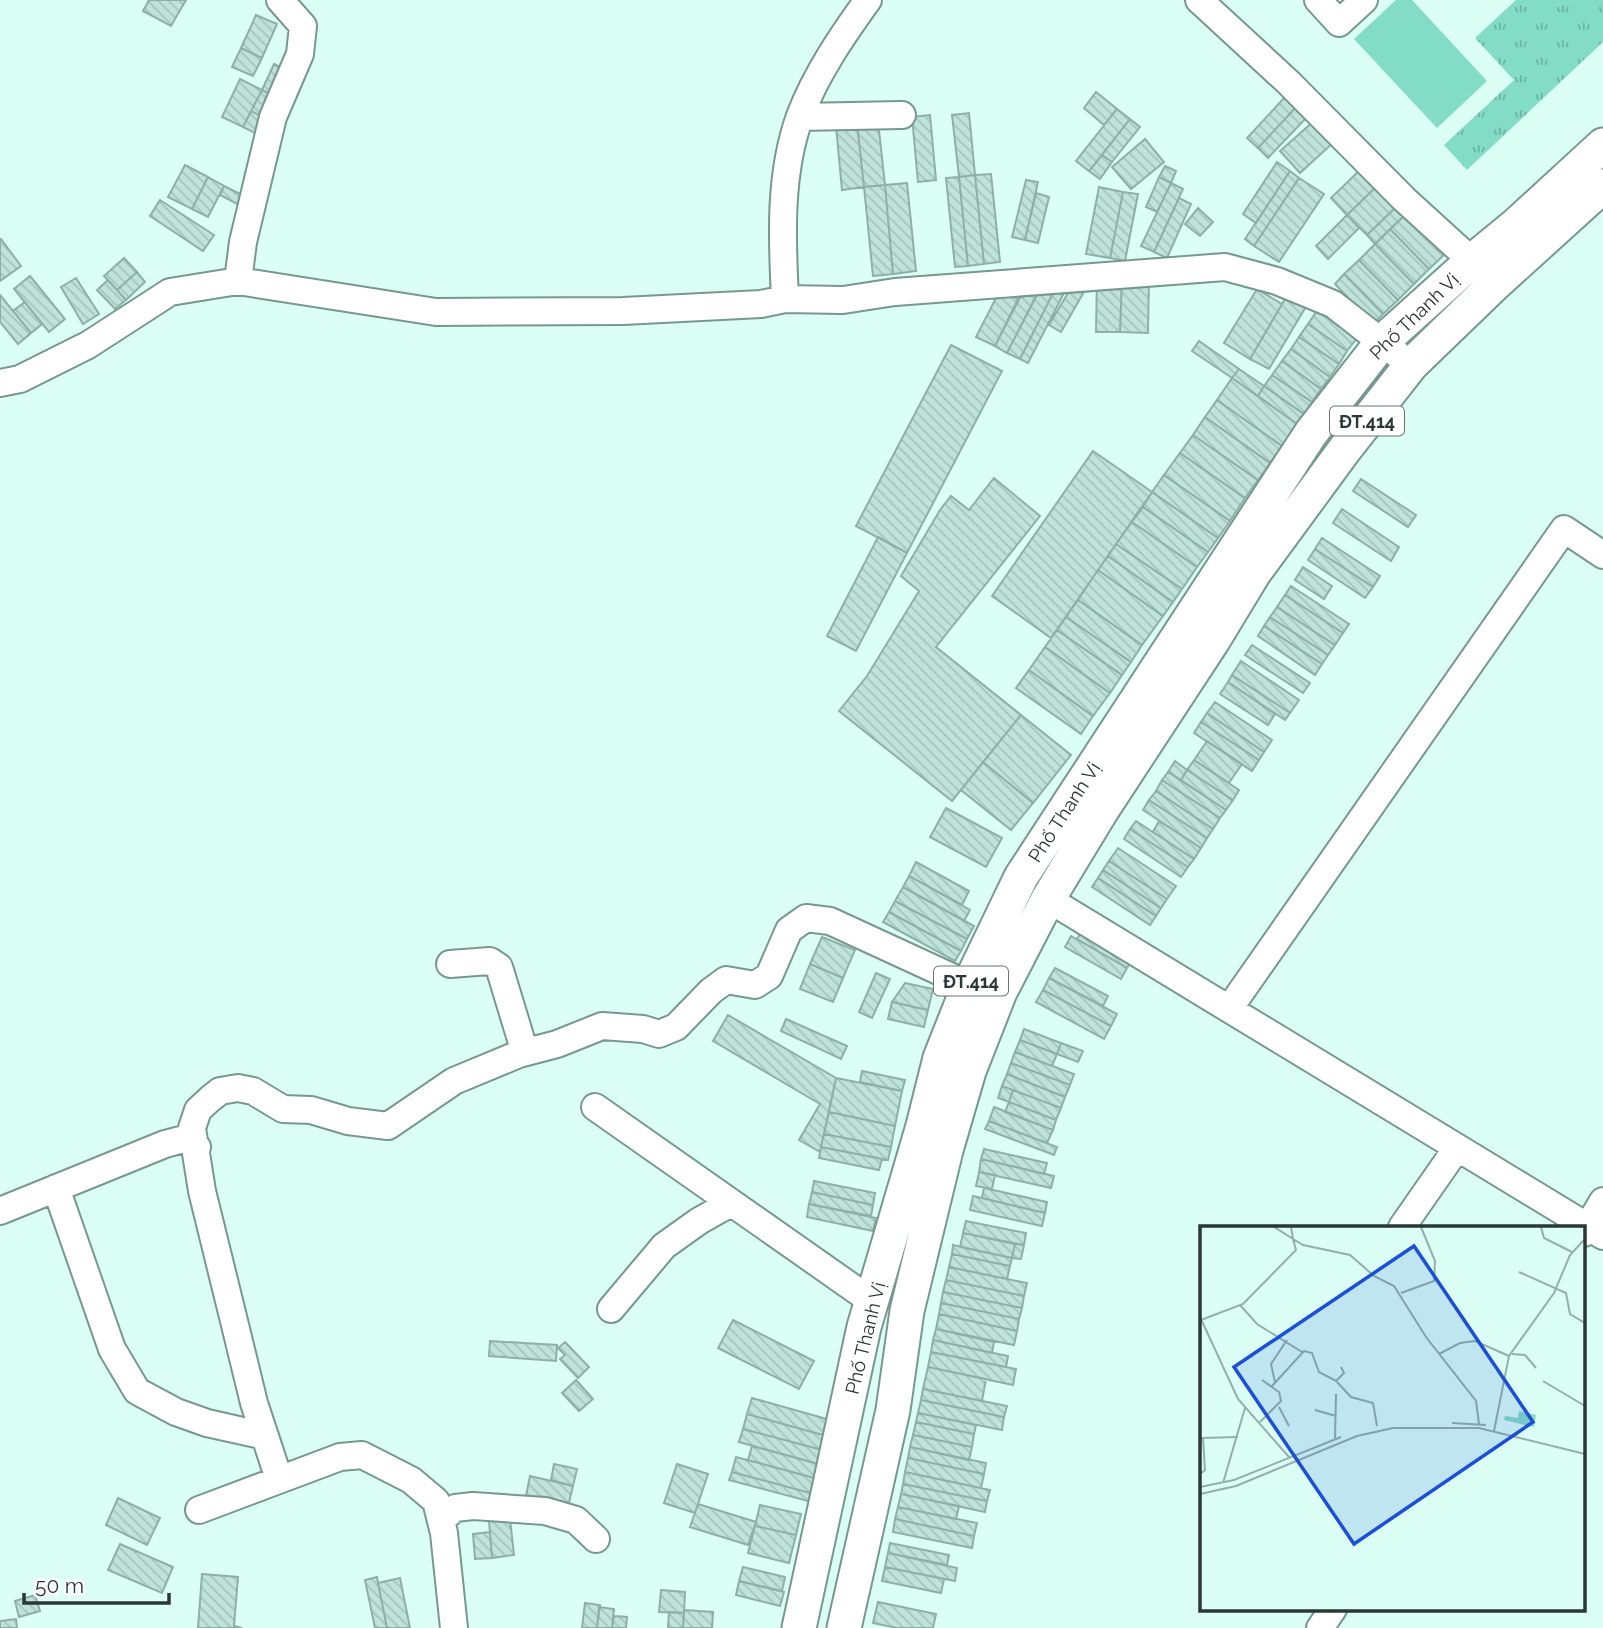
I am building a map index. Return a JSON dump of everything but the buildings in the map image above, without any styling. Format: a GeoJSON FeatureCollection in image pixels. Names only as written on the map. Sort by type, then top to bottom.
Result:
{"type":"FeatureCollection","features":[{"type":"Feature","properties":{"kind":"main road","name":"Phố Thanh Vị"},"geometry":{"type":"LineString","coordinates":[[799,1628],[864,1327],[923,1126],[940,1058],[969,985],[1021,877],[1311,433],[1382,342],[1603,145]]}},
{"type":"Feature","properties":{"kind":"main road","name":"Phố Thanh Vị"},"geometry":{"type":"LineString","coordinates":[[844,1628],[894,1410],[907,1311],[946,1150],[969,1071],[1000,992],[1048,899],[1254,573],[1411,365],[1603,186]]}},
{"type":"Feature","properties":{"kind":"street"},"geometry":{"type":"LineString","coordinates":[[239,281],[243,242],[273,117],[300,54],[303,26],[279,0]]}},
{"type":"Feature","properties":{"kind":"street"},"geometry":{"type":"LineString","coordinates":[[785,299],[782,229],[788,164],[800,117],[821,71],[868,0]]}},
{"type":"Feature","properties":{"kind":"street"},"geometry":{"type":"LineString","coordinates":[[1199,0],[1288,82],[1404,199],[1496,283]]}},
{"type":"Feature","properties":{"kind":"street"},"geometry":{"type":"LineString","coordinates":[[1318,0],[1339,23],[1364,0]]}},
{"type":"Feature","properties":{"kind":"street"},"geometry":{"type":"LineString","coordinates":[[800,117],[902,115]]}},
{"type":"Feature","properties":{"kind":"street"},"geometry":{"type":"LineString","coordinates":[[0,383],[20,379],[88,345],[170,292],[239,281],[436,312],[622,311],[761,304],[785,299],[843,300],[895,292],[1225,267],[1277,281],[1334,304],[1411,365]]}},
{"type":"Feature","properties":{"kind":"street"},"geometry":{"type":"LineString","coordinates":[[1229,1009],[1563,529],[1603,555]]}},
{"type":"Feature","properties":{"kind":"street"},"geometry":{"type":"LineString","coordinates":[[1048,899],[1581,1226]]}},
{"type":"Feature","properties":{"kind":"street"},"geometry":{"type":"LineString","coordinates":[[279,1479],[254,1403],[206,1205],[192,1128],[198,1110],[220,1091],[239,1087],[253,1091],[283,1110],[311,1110],[348,1121],[388,1126],[454,1081],[519,1054],[557,1044],[603,1026],[643,1029],[659,1034],[676,1027],[710,991],[726,980],[755,985],[769,976],[789,930],[806,918],[830,920],[969,985]]}},
{"type":"Feature","properties":{"kind":"street"},"geometry":{"type":"LineString","coordinates":[[450,964],[490,961],[499,967],[523,1046],[519,1054]]}},
{"type":"Feature","properties":{"kind":"street"},"geometry":{"type":"LineString","coordinates":[[595,1107],[873,1302]]}},
{"type":"Feature","properties":{"kind":"street"},"geometry":{"type":"LineString","coordinates":[[0,1211],[165,1144],[184,1139],[197,1147]]}},
{"type":"Feature","properties":{"kind":"street"},"geometry":{"type":"LineString","coordinates":[[1403,1226],[1457,1148]]}},
{"type":"Feature","properties":{"kind":"street"},"geometry":{"type":"LineString","coordinates":[[56,1188],[112,1349],[138,1391],[176,1412],[207,1423],[265,1436]]}},
{"type":"Feature","properties":{"kind":"street"},"geometry":{"type":"LineString","coordinates":[[1591,1232],[1603,1201]]}},
{"type":"Feature","properties":{"kind":"street"},"geometry":{"type":"LineString","coordinates":[[611,1309],[664,1246],[699,1221],[731,1203]]}},
{"type":"Feature","properties":{"kind":"street"},"geometry":{"type":"LineString","coordinates":[[199,1510],[340,1457],[362,1455],[411,1480],[436,1501],[449,1574],[454,1628]]}},
{"type":"Feature","properties":{"kind":"street"},"geometry":{"type":"LineString","coordinates":[[441,1520],[455,1508],[473,1506],[545,1511],[576,1520],[596,1539]]}},
{"type":"Feature","properties":{"kind":"street"},"geometry":{"type":"LineString","coordinates":[[1320,1628],[1332,1610]]}},
{"type":"Feature","properties":{"kind":"green space"},"geometry":{"type":"Polygon","coordinates":[[[1396,0],[1412,0],[1487,81],[1437,128],[1354,39],[1396,0]]]}},
{"type":"Feature","properties":{"kind":"green space"},"geometry":{"type":"Polygon","coordinates":[[[1516,0],[1603,0],[1603,42],[1467,170],[1444,145],[1514,80],[1475,38],[1516,0]]]}}]}
